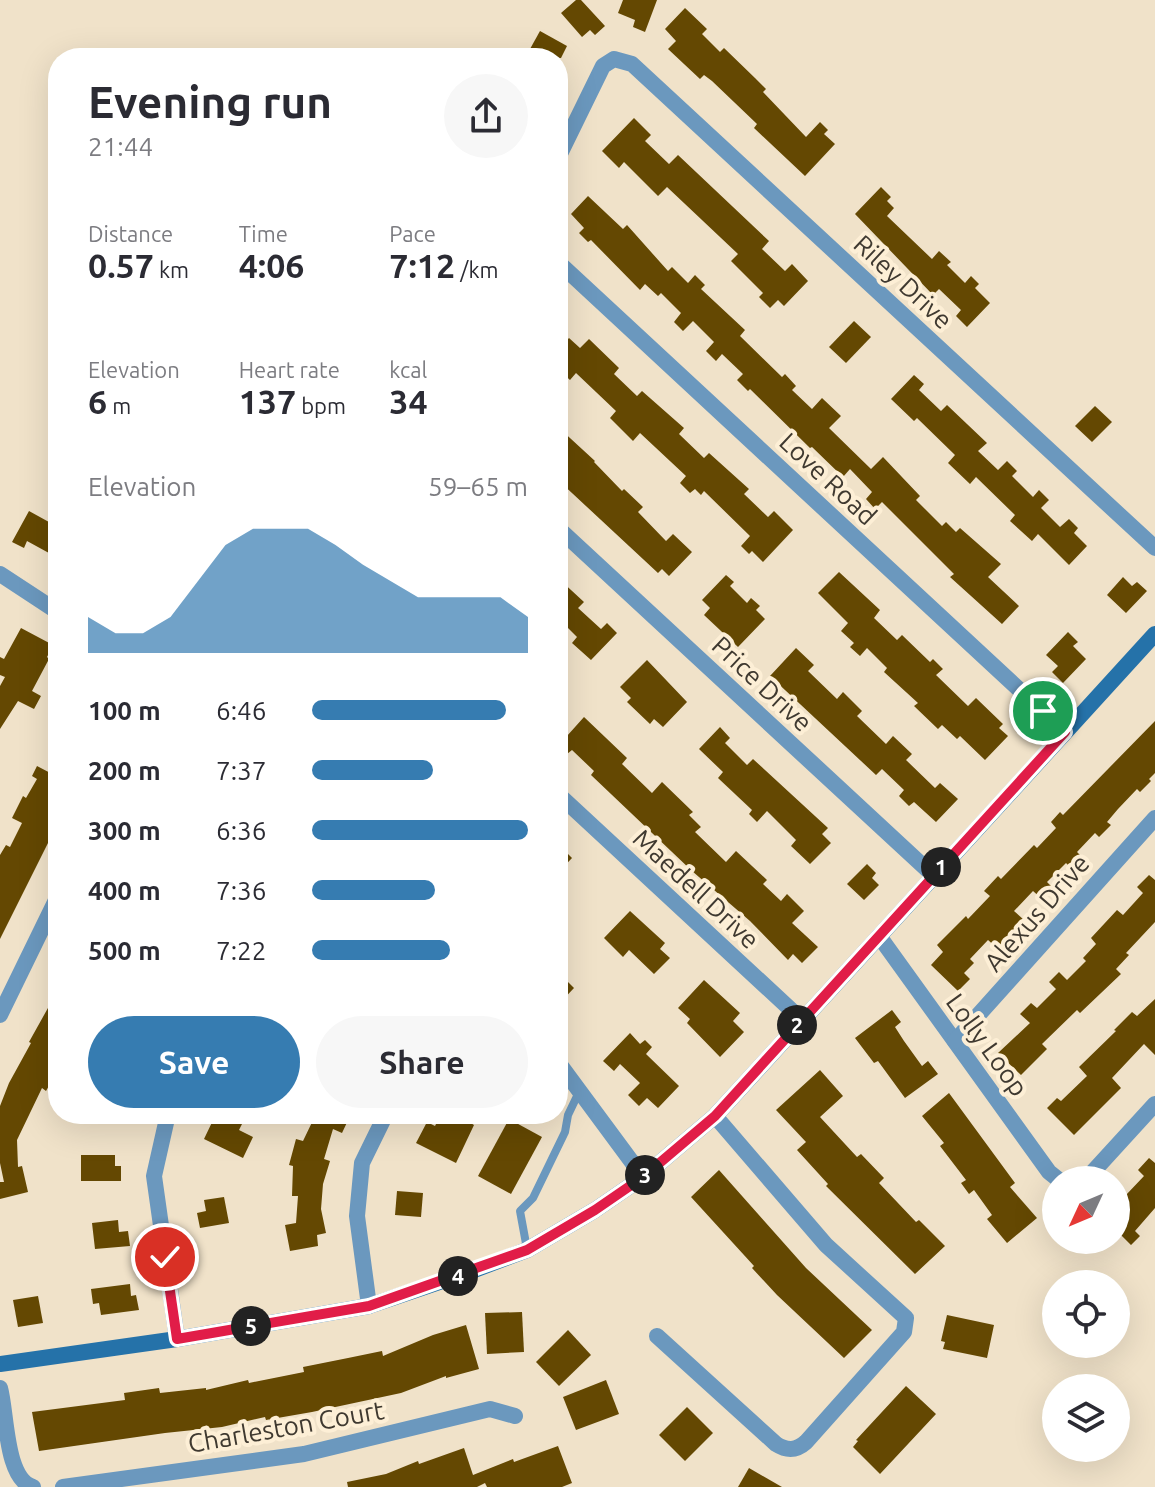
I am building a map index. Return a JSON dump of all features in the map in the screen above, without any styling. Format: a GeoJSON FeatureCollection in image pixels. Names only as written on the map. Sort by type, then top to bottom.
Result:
{"type":"FeatureCollection","features":[{"type":"Feature","properties":{"kind":"main road"},"geometry":{"type":"LineString","coordinates":[[0,1364],[177,1339],[369,1306],[527,1250],[595,1210],[643,1177],[715,1116],[1155,634]]}},
{"type":"Feature","properties":{"kind":"street","name":"Riley Drive"},"geometry":{"type":"LineString","coordinates":[[568,138],[603,66],[614,59],[632,64],[1155,548]]}},
{"type":"Feature","properties":{"kind":"street","name":"Love Road"},"geometry":{"type":"LineString","coordinates":[[568,271],[1065,732]]}},
{"type":"Feature","properties":{"kind":"street","name":"Price Drive"},"geometry":{"type":"LineString","coordinates":[[568,537],[934,876]]}},
{"type":"Feature","properties":{"kind":"street"},"geometry":{"type":"LineString","coordinates":[[0,574],[48,605]]}},
{"type":"Feature","properties":{"kind":"street","name":"Maedell Drive"},"geometry":{"type":"LineString","coordinates":[[568,803],[802,1020]]}},
{"type":"Feature","properties":{"kind":"street","name":"Alexus Drive"},"geometry":{"type":"LineString","coordinates":[[955,1041],[1155,818]]}},
{"type":"Feature","properties":{"kind":"street"},"geometry":{"type":"LineString","coordinates":[[0,1015],[48,917]]}},
{"type":"Feature","properties":{"kind":"street","name":"Lolly Loop"},"geometry":{"type":"LineString","coordinates":[[879,936],[1045,1166]]}},
{"type":"Feature","properties":{"kind":"street"},"geometry":{"type":"LineString","coordinates":[[568,1075],[643,1177]]}},
{"type":"Feature","properties":{"kind":"street"},"geometry":{"type":"LineString","coordinates":[[1098,1166],[1155,1104]]}},
{"type":"Feature","properties":{"kind":"street"},"geometry":{"type":"LineString","coordinates":[[657,1336],[776,1444],[790,1450],[806,1442],[904,1332],[906,1318],[826,1245],[715,1116]]}},
{"type":"Feature","properties":{"kind":"street"},"geometry":{"type":"LineString","coordinates":[[166,1124],[154,1176],[177,1339]]}},
{"type":"Feature","properties":{"kind":"street"},"geometry":{"type":"LineString","coordinates":[[369,1306],[357,1216],[362,1163],[381,1124]]}},
{"type":"Feature","properties":{"kind":"street"},"geometry":{"type":"LineString","coordinates":[[0,1388],[15,1474],[26,1485],[33,1487]]}},
{"type":"Feature","properties":{"kind":"street","name":"Charleston Court"},"geometry":{"type":"LineString","coordinates":[[63,1487],[304,1454],[490,1409],[515,1416]]}},
{"type":"Feature","properties":{"kind":"lane"},"geometry":{"type":"LineString","coordinates":[[568,1115],[580,1091]]}},
{"type":"Feature","properties":{"kind":"lane"},"geometry":{"type":"LineString","coordinates":[[527,1250],[520,1211],[533,1198],[566,1124]]}},
{"type":"Feature","properties":{"kind":"building"},"geometry":{"type":"Polygon","coordinates":[[[576,0],[581,0],[605,26],[595,35],[590,30],[582,37],[561,13],[576,0]]]}},
{"type":"Feature","properties":{"kind":"building"},"geometry":{"type":"Polygon","coordinates":[[[623,0],[657,0],[645,32],[633,27],[635,20],[618,13],[623,0]]]}},
{"type":"Feature","properties":{"kind":"building"},"geometry":{"type":"Polygon","coordinates":[[[685,8],[707,29],[702,34],[720,52],[724,48],[755,78],[766,89],[763,92],[806,137],[820,122],[828,130],[824,134],[835,144],[805,176],[754,128],[757,124],[712,81],[704,75],[700,79],[668,49],[676,41],[665,29],[685,8]]]}},
{"type":"Feature","properties":{"kind":"building"},"geometry":{"type":"Polygon","coordinates":[[[540,31],[567,46],[566,48],[531,48],[540,31]]]}},
{"type":"Feature","properties":{"kind":"building"},"geometry":{"type":"Polygon","coordinates":[[[634,118],[651,135],[645,141],[669,164],[678,155],[769,241],[762,249],[785,271],[792,264],[808,281],[784,306],[778,300],[770,308],[759,297],[763,293],[731,261],[738,254],[667,187],[658,196],[624,162],[619,168],[602,151],[634,118]]]}},
{"type":"Feature","properties":{"kind":"building"},"geometry":{"type":"Polygon","coordinates":[[[881,187],[891,197],[887,201],[894,208],[887,216],[932,259],[939,251],[951,262],[947,265],[965,283],[971,276],[979,284],[975,288],[990,303],[967,327],[956,316],[961,310],[939,289],[933,295],[855,214],[881,187]]]}},
{"type":"Feature","properties":{"kind":"building"},"geometry":{"type":"Polygon","coordinates":[[[588,196],[623,229],[627,225],[668,271],[672,267],[688,283],[695,275],[705,285],[701,289],[745,330],[740,336],[782,377],[785,374],[796,386],[792,390],[812,409],[822,398],[841,416],[829,428],[871,469],[883,457],[920,496],[916,500],[942,526],[946,522],[956,532],[960,528],[1001,564],[988,577],[1019,606],[1002,624],[950,577],[954,574],[882,502],[875,509],[866,499],[872,492],[850,469],[843,477],[737,380],[743,374],[722,354],[716,361],[706,351],[714,342],[693,321],[683,331],[674,322],[681,313],[661,293],[658,296],[645,284],[640,290],[591,240],[588,242],[579,233],[584,228],[571,214],[588,196]]]}},
{"type":"Feature","properties":{"kind":"building"},"geometry":{"type":"Polygon","coordinates":[[[854,321],[871,337],[846,363],[829,347],[854,321]]]}},
{"type":"Feature","properties":{"kind":"building"},"geometry":{"type":"Polygon","coordinates":[[[568,339],[580,348],[589,339],[619,368],[614,374],[637,396],[642,391],[684,428],[679,434],[704,458],[709,453],[749,489],[744,494],[768,517],[774,511],[793,530],[763,562],[752,551],[749,554],[741,546],[750,536],[704,491],[701,495],[695,489],[690,493],[680,483],[686,476],[640,433],[633,441],[610,418],[616,411],[576,373],[570,380],[568,378],[568,339]]]}},
{"type":"Feature","properties":{"kind":"building"},"geometry":{"type":"Polygon","coordinates":[[[914,375],[924,384],[919,390],[941,411],[947,405],[987,443],[978,451],[998,470],[1007,461],[1017,471],[1012,476],[1033,497],[1039,490],[1049,500],[1041,508],[1060,527],[1069,519],[1078,528],[1074,533],[1087,546],[1069,565],[1038,534],[1032,541],[1010,521],[1015,515],[976,477],[970,484],[948,463],[955,455],[917,418],[914,421],[891,399],[914,375]]]}},
{"type":"Feature","properties":{"kind":"building"},"geometry":{"type":"Polygon","coordinates":[[[1095,406],[1112,422],[1092,442],[1075,426],[1095,406]]]}},
{"type":"Feature","properties":{"kind":"building"},"geometry":{"type":"Polygon","coordinates":[[[568,436],[622,491],[624,489],[643,507],[638,512],[666,541],[673,534],[692,552],[669,576],[662,569],[658,573],[568,489],[568,436]]]}},
{"type":"Feature","properties":{"kind":"building"},"geometry":{"type":"Polygon","coordinates":[[[29,511],[48,521],[48,553],[27,541],[24,548],[12,542],[29,511]]]}},
{"type":"Feature","properties":{"kind":"building"},"geometry":{"type":"Polygon","coordinates":[[[839,572],[880,610],[874,618],[897,640],[902,635],[930,662],[933,659],[943,669],[936,675],[968,706],[976,698],[1003,724],[999,728],[1008,736],[985,760],[960,736],[957,739],[942,725],[938,729],[914,706],[918,703],[884,672],[887,668],[867,648],[860,656],[850,647],[854,643],[841,631],[848,623],[818,593],[839,572]]]}},
{"type":"Feature","properties":{"kind":"building"},"geometry":{"type":"Polygon","coordinates":[[[726,575],[734,582],[730,586],[747,603],[751,598],[760,606],[756,610],[765,619],[738,647],[704,615],[710,608],[702,600],[726,575]]]}},
{"type":"Feature","properties":{"kind":"building"},"geometry":{"type":"Polygon","coordinates":[[[1123,577],[1132,586],[1137,582],[1147,591],[1126,613],[1107,595],[1123,577]]]}},
{"type":"Feature","properties":{"kind":"building"},"geometry":{"type":"Polygon","coordinates":[[[568,587],[584,602],[578,608],[601,629],[607,623],[617,633],[591,660],[572,643],[577,637],[568,628],[568,587]]]}},
{"type":"Feature","properties":{"kind":"building"},"geometry":{"type":"Polygon","coordinates":[[[21,628],[48,642],[48,661],[32,691],[41,696],[34,709],[18,701],[0,729],[0,686],[5,677],[0,675],[0,657],[4,659],[21,628]]]}},
{"type":"Feature","properties":{"kind":"building"},"geometry":{"type":"Polygon","coordinates":[[[1068,632],[1078,642],[1073,646],[1086,659],[1063,683],[1052,672],[1058,666],[1046,655],[1068,632]]]}},
{"type":"Feature","properties":{"kind":"building"},"geometry":{"type":"Polygon","coordinates":[[[796,648],[814,665],[808,671],[837,699],[843,692],[862,711],[857,716],[886,744],[893,736],[912,754],[906,760],[935,788],[940,783],[958,799],[936,822],[914,802],[909,806],[899,796],[904,790],[882,769],[876,775],[770,676],[796,648]]]}},
{"type":"Feature","properties":{"kind":"building"},"geometry":{"type":"Polygon","coordinates":[[[647,660],[687,702],[663,727],[654,719],[650,724],[627,702],[631,698],[620,687],[647,660]]]}},
{"type":"Feature","properties":{"kind":"building"},"geometry":{"type":"Polygon","coordinates":[[[584,717],[627,758],[622,764],[652,793],[662,782],[693,812],[689,815],[701,827],[695,832],[726,862],[736,851],[767,880],[763,884],[781,901],[787,894],[804,911],[792,923],[818,947],[802,963],[793,954],[788,960],[750,921],[591,775],[594,771],[572,750],[568,753],[568,735],[584,717]]]}},
{"type":"Feature","properties":{"kind":"building"},"geometry":{"type":"Polygon","coordinates":[[[1155,721],[1155,773],[1149,779],[1151,781],[1140,792],[1137,789],[1118,809],[1107,822],[1111,825],[1099,837],[1095,833],[1077,852],[1082,857],[1071,868],[1066,863],[1047,882],[1053,888],[1042,899],[1033,891],[1014,911],[1024,920],[998,949],[988,940],[970,959],[974,963],[964,973],[970,979],[958,991],[931,965],[943,952],[937,945],[990,896],[984,891],[998,876],[1001,879],[1034,845],[1037,848],[1056,828],[1051,822],[1060,812],[1063,815],[1155,721]]]}},
{"type":"Feature","properties":{"kind":"building"},"geometry":{"type":"Polygon","coordinates":[[[720,727],[730,738],[725,743],[747,765],[753,759],[828,828],[822,834],[831,843],[810,864],[791,846],[796,840],[767,811],[757,822],[749,814],[752,810],[718,778],[723,772],[699,749],[720,727]]]}},
{"type":"Feature","properties":{"kind":"building"},"geometry":{"type":"Polygon","coordinates":[[[37,766],[48,772],[48,843],[0,939],[0,855],[6,845],[10,847],[22,823],[12,818],[23,796],[26,798],[37,779],[32,776],[37,766]]]}},
{"type":"Feature","properties":{"kind":"building"},"geometry":{"type":"Polygon","coordinates":[[[867,864],[876,873],[872,878],[879,885],[864,900],[847,884],[867,864]]]}},
{"type":"Feature","properties":{"kind":"building"},"geometry":{"type":"Polygon","coordinates":[[[1149,875],[1155,880],[1155,922],[1126,953],[1129,955],[1116,969],[1121,974],[1042,1044],[1047,1049],[1021,1075],[998,1053],[1030,1023],[1020,1014],[1031,1003],[1037,1008],[1056,989],[1049,982],[1059,972],[1067,980],[1086,961],[1083,958],[1096,944],[1091,938],[1117,910],[1123,915],[1143,893],[1137,887],[1149,875]]]}},
{"type":"Feature","properties":{"kind":"building"},"geometry":{"type":"Polygon","coordinates":[[[630,911],[665,943],[660,949],[670,958],[654,974],[629,950],[623,957],[604,938],[630,911]]]}},
{"type":"Feature","properties":{"kind":"building"},"geometry":{"type":"Polygon","coordinates":[[[704,980],[740,1013],[733,1021],[744,1032],[720,1057],[687,1023],[690,1019],[678,1008],[704,980]]]}},
{"type":"Feature","properties":{"kind":"building"},"geometry":{"type":"Polygon","coordinates":[[[1155,999],[1155,1055],[1144,1044],[1112,1078],[1121,1088],[1074,1135],[1047,1108],[1057,1098],[1061,1101],[1087,1076],[1079,1067],[1114,1030],[1132,1012],[1137,1016],[1155,999]]]}},
{"type":"Feature","properties":{"kind":"building"},"geometry":{"type":"Polygon","coordinates":[[[48,1008],[48,1088],[46,1091],[42,1088],[17,1140],[18,1167],[22,1166],[28,1192],[0,1199],[0,1182],[4,1182],[0,1163],[0,1106],[48,1008]]]}},
{"type":"Feature","properties":{"kind":"building"},"geometry":{"type":"Polygon","coordinates":[[[892,1010],[901,1022],[895,1027],[904,1041],[922,1066],[928,1061],[938,1074],[905,1098],[878,1061],[874,1063],[855,1038],[892,1010]]]}},
{"type":"Feature","properties":{"kind":"building"},"geometry":{"type":"Polygon","coordinates":[[[630,1033],[640,1044],[645,1040],[652,1047],[646,1054],[679,1086],[658,1108],[647,1098],[639,1106],[628,1095],[640,1083],[620,1064],[614,1071],[603,1061],[630,1033]]]}},
{"type":"Feature","properties":{"kind":"building"},"geometry":{"type":"Polygon","coordinates":[[[820,1070],[843,1096],[820,1117],[857,1157],[861,1154],[884,1178],[879,1183],[916,1222],[919,1220],[945,1246],[915,1274],[826,1186],[828,1184],[797,1150],[806,1142],[776,1110],[820,1070]]]}},
{"type":"Feature","properties":{"kind":"building"},"geometry":{"type":"Polygon","coordinates":[[[949,1093],[1015,1183],[1010,1187],[1037,1218],[1007,1243],[987,1219],[992,1215],[974,1190],[969,1194],[961,1183],[966,1180],[940,1146],[944,1143],[922,1116],[949,1093]]]}},
{"type":"Feature","properties":{"kind":"building"},"geometry":{"type":"Polygon","coordinates":[[[211,1124],[242,1124],[239,1130],[253,1137],[243,1158],[204,1139],[211,1124]]]}},
{"type":"Feature","properties":{"kind":"building"},"geometry":{"type":"Polygon","coordinates":[[[311,1124],[346,1124],[342,1133],[333,1129],[324,1159],[330,1161],[323,1184],[321,1209],[326,1233],[317,1235],[318,1246],[290,1251],[285,1225],[296,1223],[298,1196],[292,1196],[293,1166],[289,1165],[296,1139],[303,1141],[311,1124]]]}},
{"type":"Feature","properties":{"kind":"building"},"geometry":{"type":"Polygon","coordinates":[[[426,1124],[474,1125],[456,1163],[416,1143],[426,1124]]]}},
{"type":"Feature","properties":{"kind":"building"},"geometry":{"type":"Polygon","coordinates":[[[506,1124],[518,1124],[542,1137],[511,1194],[478,1176],[506,1124]]]}},
{"type":"Feature","properties":{"kind":"building"},"geometry":{"type":"Polygon","coordinates":[[[81,1155],[115,1155],[115,1166],[121,1166],[121,1181],[81,1181],[81,1155]]]}},
{"type":"Feature","properties":{"kind":"building"},"geometry":{"type":"Polygon","coordinates":[[[1149,1158],[1155,1163],[1155,1208],[1135,1231],[1140,1236],[1131,1245],[1130,1191],[1144,1176],[1138,1170],[1149,1158]]]}},
{"type":"Feature","properties":{"kind":"building"},"geometry":{"type":"Polygon","coordinates":[[[719,1170],[806,1268],[872,1330],[844,1358],[777,1295],[691,1197],[719,1170]]]}},
{"type":"Feature","properties":{"kind":"building"},"geometry":{"type":"Polygon","coordinates":[[[397,1191],[423,1193],[421,1217],[395,1215],[397,1191]]]}},
{"type":"Feature","properties":{"kind":"building"},"geometry":{"type":"Polygon","coordinates":[[[224,1197],[229,1223],[200,1228],[197,1213],[206,1211],[204,1200],[224,1197]]]}},
{"type":"Feature","properties":{"kind":"building"},"geometry":{"type":"Polygon","coordinates":[[[118,1220],[119,1232],[128,1231],[130,1246],[95,1249],[92,1223],[118,1220]]]}},
{"type":"Feature","properties":{"kind":"building"},"geometry":{"type":"Polygon","coordinates":[[[130,1284],[131,1296],[136,1295],[139,1310],[101,1315],[99,1303],[93,1304],[91,1289],[130,1284]]]}},
{"type":"Feature","properties":{"kind":"building"},"geometry":{"type":"Polygon","coordinates":[[[38,1296],[43,1323],[18,1327],[13,1300],[38,1296]]]}},
{"type":"Feature","properties":{"kind":"building"},"geometry":{"type":"Polygon","coordinates":[[[522,1312],[524,1352],[487,1354],[485,1313],[522,1312]]]}},
{"type":"Feature","properties":{"kind":"building"},"geometry":{"type":"Polygon","coordinates":[[[947,1315],[994,1325],[987,1358],[943,1349],[945,1342],[941,1341],[947,1315]]]}},
{"type":"Feature","properties":{"kind":"building"},"geometry":{"type":"Polygon","coordinates":[[[466,1325],[479,1369],[446,1376],[401,1393],[266,1420],[265,1417],[222,1427],[39,1451],[32,1412],[125,1400],[124,1393],[159,1388],[160,1393],[206,1390],[304,1372],[303,1367],[382,1351],[383,1356],[466,1325]]]}},
{"type":"Feature","properties":{"kind":"building"},"geometry":{"type":"Polygon","coordinates":[[[568,1330],[591,1355],[559,1386],[536,1362],[568,1330]]]}},
{"type":"Feature","properties":{"kind":"building"},"geometry":{"type":"Polygon","coordinates":[[[606,1380],[619,1414],[576,1430],[563,1397],[606,1380]]]}},
{"type":"Feature","properties":{"kind":"building"},"geometry":{"type":"Polygon","coordinates":[[[906,1386],[936,1414],[880,1474],[853,1447],[906,1386]]]}},
{"type":"Feature","properties":{"kind":"building"},"geometry":{"type":"Polygon","coordinates":[[[687,1407],[713,1433],[685,1461],[659,1435],[687,1407]]]}},
{"type":"Feature","properties":{"kind":"building"},"geometry":{"type":"Polygon","coordinates":[[[558,1446],[572,1483],[562,1487],[487,1487],[485,1483],[477,1487],[348,1487],[347,1482],[386,1474],[464,1448],[473,1475],[558,1446]]]}},
{"type":"Feature","properties":{"kind":"building"},"geometry":{"type":"Polygon","coordinates":[[[749,1468],[782,1487],[738,1487],[749,1468]]]}},
{"type":"Feature","properties":{"kind":"route"},"geometry":{"type":"LineString","coordinates":[[165,1257],[177,1339],[369,1306],[527,1250],[595,1210],[643,1177],[715,1116],[1065,732],[1043,711]]}}]}
